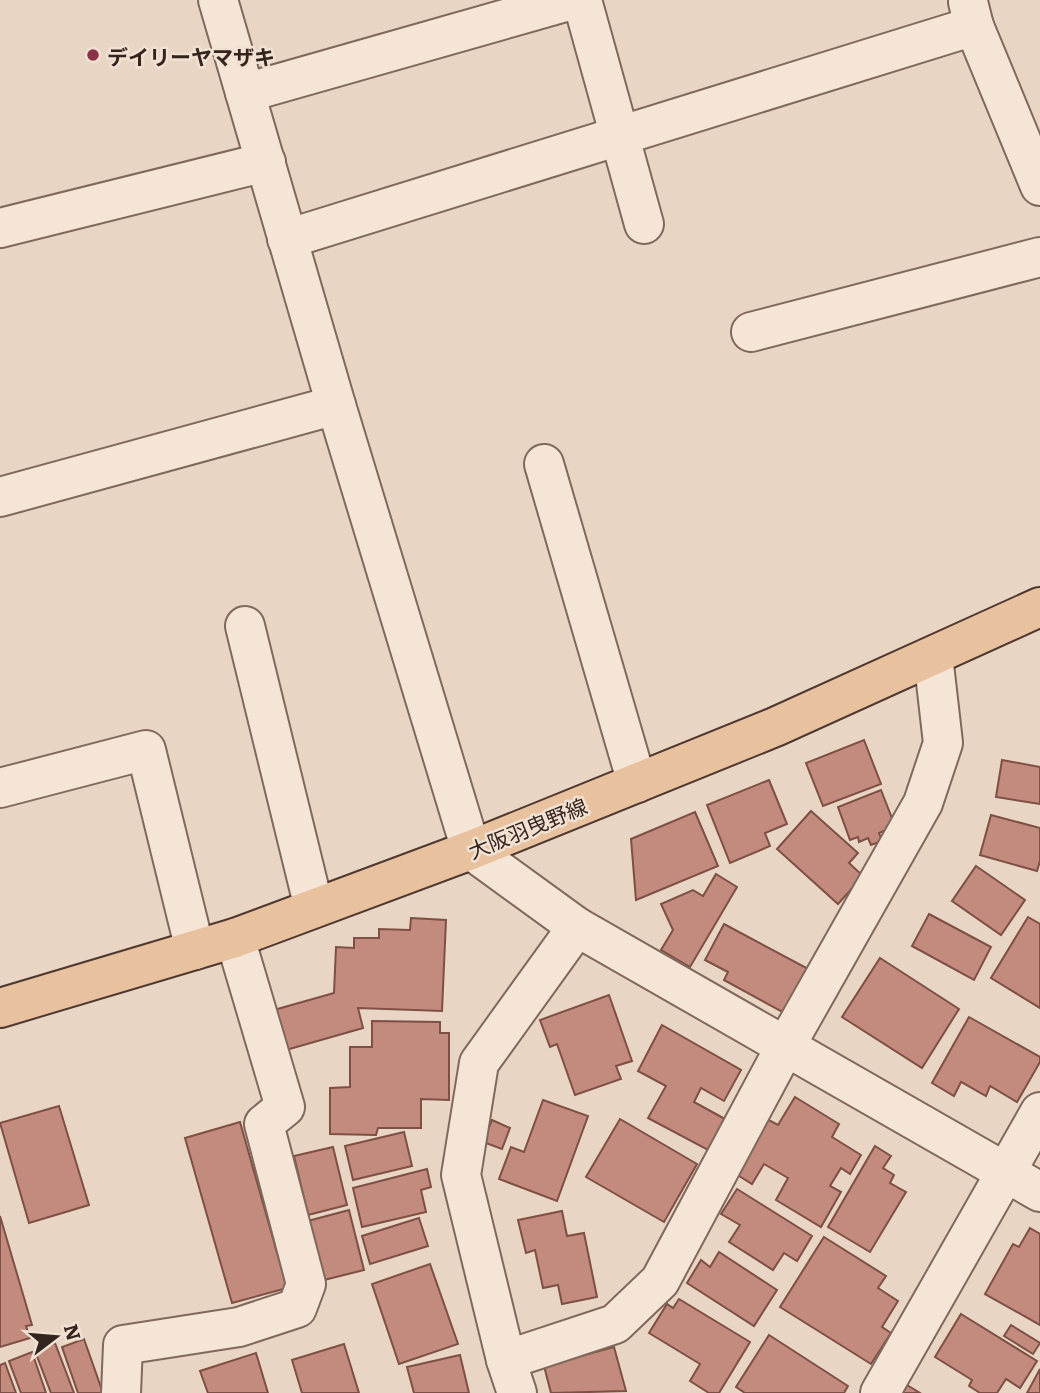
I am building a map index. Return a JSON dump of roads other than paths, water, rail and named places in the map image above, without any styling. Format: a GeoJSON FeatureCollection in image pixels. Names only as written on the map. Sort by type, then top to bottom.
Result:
{"type":"FeatureCollection","features":[{"type":"Feature","properties":{"kind":"main road","name":"大阪羽曳野線"},"geometry":{"type":"LineString","coordinates":[[0,1008],[235,938],[471,850],[775,727],[1040,607]]}},
{"type":"Feature","properties":{"kind":"street"},"geometry":{"type":"LineString","coordinates":[[218,0],[336,405],[471,850],[577,927],[1040,1192]]}},
{"type":"Feature","properties":{"kind":"street"},"geometry":{"type":"LineString","coordinates":[[245,93],[572,0]]}},
{"type":"Feature","properties":{"kind":"street"},"geometry":{"type":"LineString","coordinates":[[582,0],[644,224]]}},
{"type":"Feature","properties":{"kind":"street"},"geometry":{"type":"LineString","coordinates":[[287,239],[620,136],[971,13],[1040,186]]}},
{"type":"Feature","properties":{"kind":"street"},"geometry":{"type":"LineString","coordinates":[[0,228],[266,162]]}},
{"type":"Feature","properties":{"kind":"street"},"geometry":{"type":"LineString","coordinates":[[751,332],[1040,257]]}},
{"type":"Feature","properties":{"kind":"street"},"geometry":{"type":"LineString","coordinates":[[0,496],[336,405]]}},
{"type":"Feature","properties":{"kind":"street"},"geometry":{"type":"LineString","coordinates":[[544,464],[637,783]]}},
{"type":"Feature","properties":{"kind":"street"},"geometry":{"type":"LineString","coordinates":[[245,626],[314,908]]}},
{"type":"Feature","properties":{"kind":"street"},"geometry":{"type":"LineString","coordinates":[[577,927],[478,1063],[461,1175],[511,1376],[615,1324],[660,1281],[785,1046],[923,803],[943,743],[933,656]]}},
{"type":"Feature","properties":{"kind":"street"},"geometry":{"type":"LineString","coordinates":[[0,788],[146,750],[195,950]]}},
{"type":"Feature","properties":{"kind":"street"},"geometry":{"type":"LineString","coordinates":[[121,1393],[123,1345],[239,1327],[297,1308],[306,1284],[264,1124],[285,1107],[235,938]]}},
{"type":"Feature","properties":{"kind":"street"},"geometry":{"type":"LineString","coordinates":[[880,1393],[1040,1112]]}},
{"type":"Feature","properties":{"kind":"place","name":"デイリーヤマザキ"},"geometry":{"type":"Point","coordinates":[93,55]}}]}
